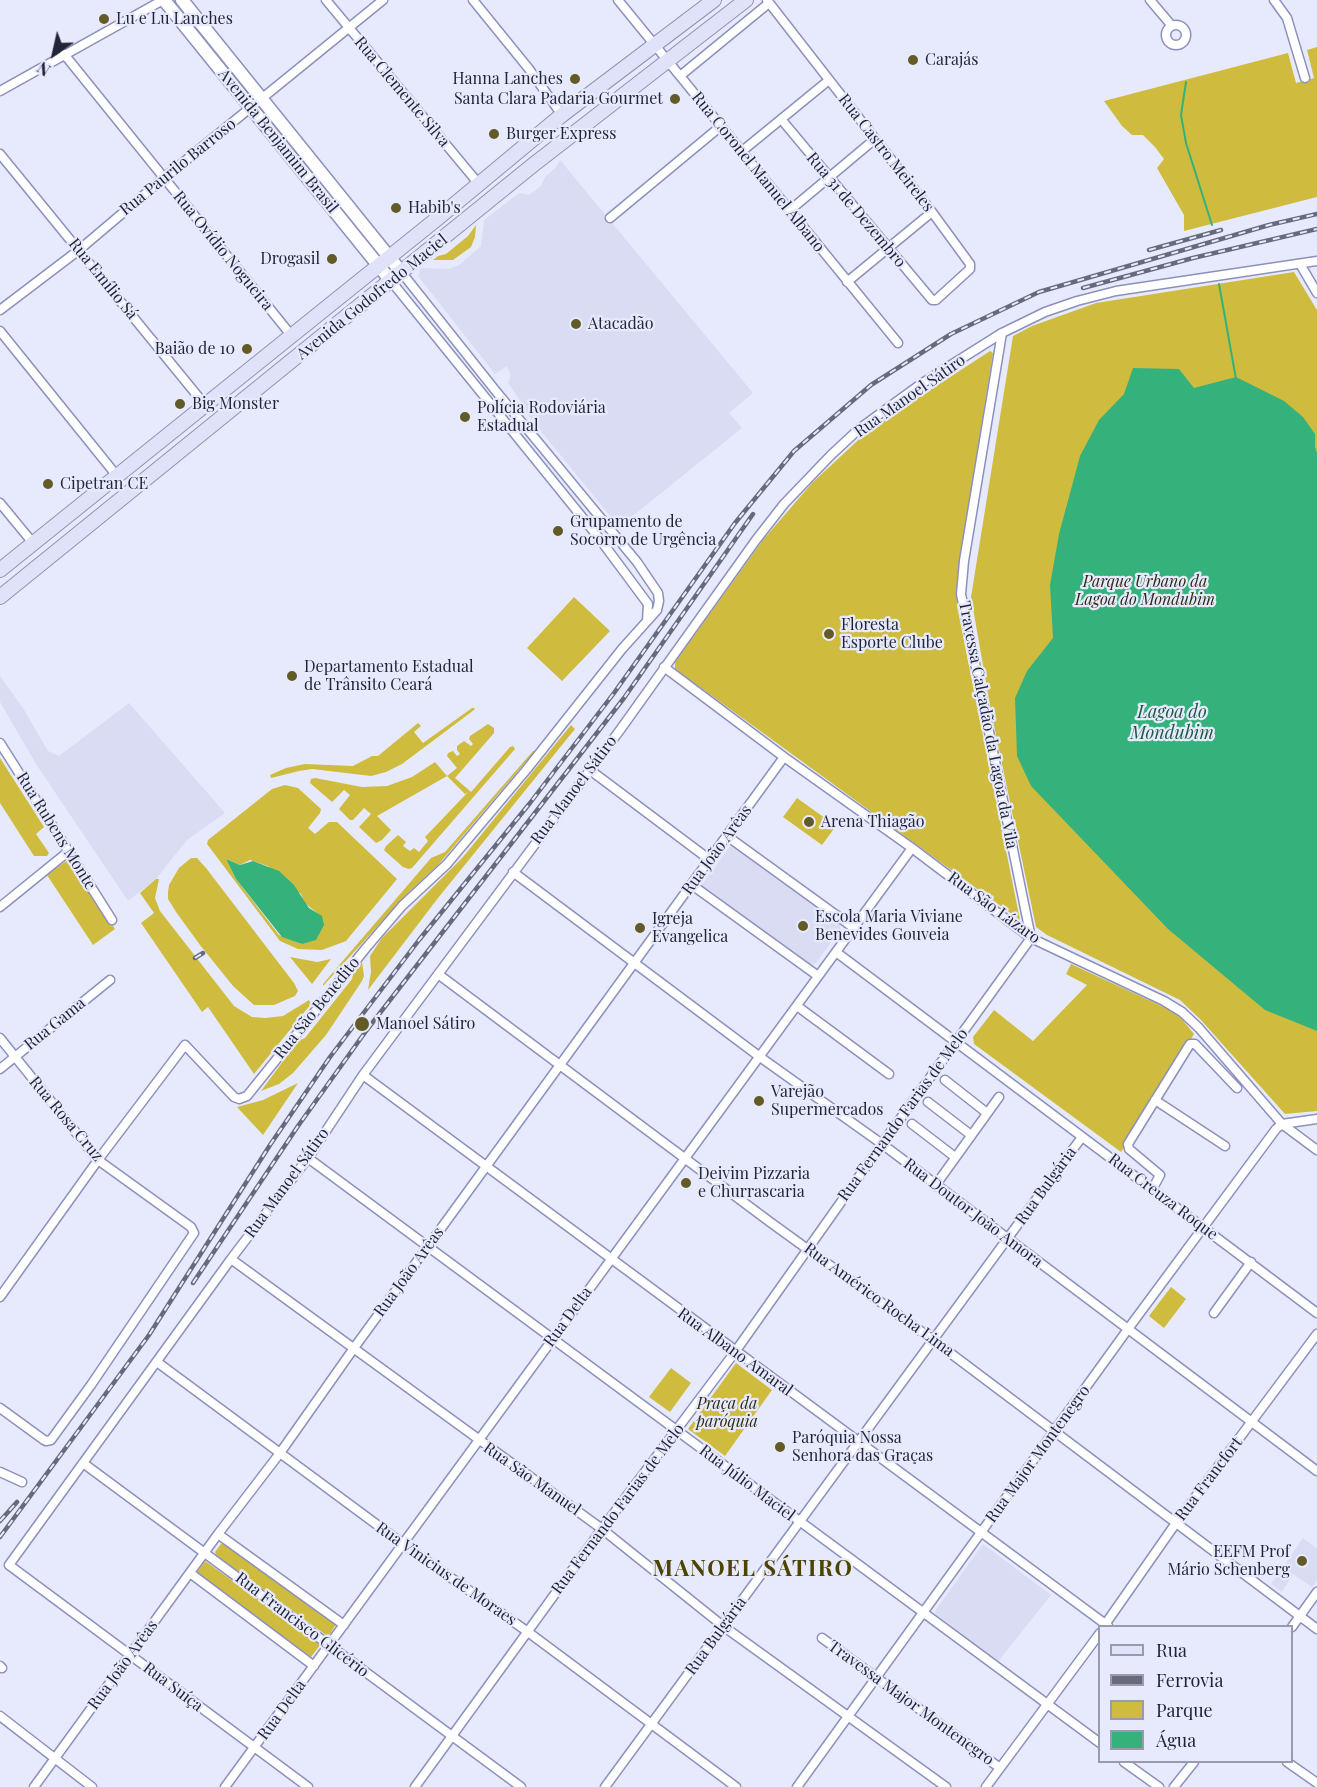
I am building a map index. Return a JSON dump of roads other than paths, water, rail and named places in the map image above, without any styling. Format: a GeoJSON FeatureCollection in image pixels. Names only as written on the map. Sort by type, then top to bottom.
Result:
{"type":"FeatureCollection","features":[{"type":"Feature","properties":{"kind":"main road","name":"Avenida Benjamim Brasil"},"geometry":{"type":"LineString","coordinates":[[163,0],[256,103],[397,277]]}},
{"type":"Feature","properties":{"kind":"main road","name":"Avenida Benjamim Brasil"},"geometry":{"type":"LineString","coordinates":[[182,0],[256,103]]}},
{"type":"Feature","properties":{"kind":"main road","name":"Avenida Godofredo Maciel"},"geometry":{"type":"LineString","coordinates":[[0,570],[562,115],[714,0]]}},
{"type":"Feature","properties":{"kind":"main road","name":"Avenida Godofredo Maciel"},"geometry":{"type":"LineString","coordinates":[[0,597],[533,165],[669,62],[746,0]]}},
{"type":"Feature","properties":{"kind":"main road"},"geometry":{"type":"LineString","coordinates":[[610,79],[622,96]]}},
{"type":"Feature","properties":{"kind":"main road"},"geometry":{"type":"LineString","coordinates":[[591,94],[604,111]]}},
{"type":"Feature","properties":{"kind":"main road"},"geometry":{"type":"LineString","coordinates":[[271,351],[285,367]]}},
{"type":"Feature","properties":{"kind":"main road"},"geometry":{"type":"LineString","coordinates":[[232,382],[246,399]]}},
{"type":"Feature","properties":{"kind":"street"},"geometry":{"type":"LineString","coordinates":[[0,91],[163,0]]}},
{"type":"Feature","properties":{"kind":"street","name":"Rua Clemente Silva"},"geometry":{"type":"LineString","coordinates":[[327,0],[478,183]]}},
{"type":"Feature","properties":{"kind":"street","name":"Rua Paurilo Barroso"},"geometry":{"type":"LineString","coordinates":[[0,310],[79,250],[382,0]]}},
{"type":"Feature","properties":{"kind":"street"},"geometry":{"type":"LineString","coordinates":[[473,0],[529,69],[562,115]]}},
{"type":"Feature","properties":{"kind":"street","name":"Rua Coronel Manuel Albano"},"geometry":{"type":"LineString","coordinates":[[618,0],[898,343]]}},
{"type":"Feature","properties":{"kind":"street"},"geometry":{"type":"LineString","coordinates":[[1150,0],[1172,26]]}},
{"type":"Feature","properties":{"kind":"street"},"geometry":{"type":"LineString","coordinates":[[1274,0],[1287,18],[1305,78]]}},
{"type":"Feature","properties":{"kind":"street"},"geometry":{"type":"LineString","coordinates":[[680,76],[768,2]]}},
{"type":"Feature","properties":{"kind":"street","name":"Rua Castro Meireles"},"geometry":{"type":"LineString","coordinates":[[768,2],[932,212],[971,268],[933,301]]}},
{"type":"Feature","properties":{"kind":"street","name":"Rua Ovídio Nogueira"},"geometry":{"type":"LineString","coordinates":[[64,54],[291,335]]}},
{"type":"Feature","properties":{"kind":"street"},"geometry":{"type":"LineString","coordinates":[[741,152],[829,80]]}},
{"type":"Feature","properties":{"kind":"street","name":"Rua 31 de Dezembro"},"geometry":{"type":"LineString","coordinates":[[781,119],[933,301]]}},
{"type":"Feature","properties":{"kind":"street"},"geometry":{"type":"LineString","coordinates":[[610,218],[721,126]]}},
{"type":"Feature","properties":{"kind":"street"},"geometry":{"type":"LineString","coordinates":[[789,211],[875,139]]}},
{"type":"Feature","properties":{"kind":"street","name":"Rua Emílio Sá"},"geometry":{"type":"LineString","coordinates":[[0,154],[205,405]]}},
{"type":"Feature","properties":{"kind":"street"},"geometry":{"type":"LineString","coordinates":[[847,282],[932,212]]}},
{"type":"Feature","properties":{"kind":"street","name":"Rua Manoel Sátiro"},"geometry":{"type":"LineString","coordinates":[[9,1565],[231,1259],[308,1158],[363,1075],[784,504],[824,462],[859,429],[921,384],[1002,333],[1045,312],[1116,291],[1317,261]]}},
{"type":"Feature","properties":{"kind":"street"},"geometry":{"type":"LineString","coordinates":[[1300,264],[1317,293]]}},
{"type":"Feature","properties":{"kind":"street"},"geometry":{"type":"LineString","coordinates":[[397,277],[495,390],[637,562],[658,593],[658,606],[654,615],[647,621]]}},
{"type":"Feature","properties":{"kind":"street"},"geometry":{"type":"LineString","coordinates":[[397,277],[648,604],[647,621]]}},
{"type":"Feature","properties":{"kind":"street"},"geometry":{"type":"LineString","coordinates":[[0,331],[117,476]]}},
{"type":"Feature","properties":{"kind":"street","name":"Travessa Calçadão da Lagoa da Vila"},"geometry":{"type":"LineString","coordinates":[[1002,333],[964,561],[961,594],[1031,938]]}},
{"type":"Feature","properties":{"kind":"street"},"geometry":{"type":"LineString","coordinates":[[0,503],[33,543]]}},
{"type":"Feature","properties":{"kind":"street"},"geometry":{"type":"LineString","coordinates":[[599,538],[610,529]]}},
{"type":"Feature","properties":{"kind":"street","name":"Rua São Benedito"},"geometry":{"type":"LineString","coordinates":[[0,1297],[98,1160],[185,1045],[234,1097],[247,1096],[366,948],[402,906],[447,864],[647,621]]}},
{"type":"Feature","properties":{"kind":"street","name":"Rua São Lázaro"},"geometry":{"type":"LineString","coordinates":[[664,667],[1031,938],[1164,1001],[1182,1012],[1199,1028],[1282,1124],[1317,1150]]}},
{"type":"Feature","properties":{"kind":"street","name":"Rua Rubens Monte"},"geometry":{"type":"LineString","coordinates":[[0,743],[112,920]]}},
{"type":"Feature","properties":{"kind":"street","name":"Rua João Arêas"},"geometry":{"type":"LineString","coordinates":[[34,1787],[218,1534],[280,1453],[784,757]]}},
{"type":"Feature","properties":{"kind":"street"},"geometry":{"type":"LineString","coordinates":[[590,770],[710,860]]}},
{"type":"Feature","properties":{"kind":"street"},"geometry":{"type":"LineString","coordinates":[[727,836],[854,928]]}},
{"type":"Feature","properties":{"kind":"street","name":"Rua Delta"},"geometry":{"type":"LineString","coordinates":[[225,1787],[912,848]]}},
{"type":"Feature","properties":{"kind":"street"},"geometry":{"type":"LineString","coordinates":[[0,907],[69,850]]}},
{"type":"Feature","properties":{"kind":"street","name":"Rua Doutor João Amora"},"geometry":{"type":"LineString","coordinates":[[513,872],[760,1057],[882,1144],[935,1186],[1317,1470]]}},
{"type":"Feature","properties":{"kind":"street"},"geometry":{"type":"LineString","coordinates":[[692,885],[819,976]]}},
{"type":"Feature","properties":{"kind":"street","name":"Rua Fernando Farias de Melo"},"geometry":{"type":"LineString","coordinates":[[415,1787],[602,1529],[735,1352],[1031,938]]}},
{"type":"Feature","properties":{"kind":"street","name":"Rua Creuza Roque"},"geometry":{"type":"LineString","coordinates":[[836,952],[1317,1313]]}},
{"type":"Feature","properties":{"kind":"street","name":"Rua Américo Rocha Lima"},"geometry":{"type":"LineString","coordinates":[[438,974],[933,1340],[1317,1629]]}},
{"type":"Feature","properties":{"kind":"street","name":"Rua Gama"},"geometry":{"type":"LineString","coordinates":[[0,1069],[110,980]]}},
{"type":"Feature","properties":{"kind":"street"},"geometry":{"type":"LineString","coordinates":[[797,1006],[889,1074]]}},
{"type":"Feature","properties":{"kind":"street","name":"Rua Rosa Cruz"},"geometry":{"type":"LineString","coordinates":[[0,1038],[98,1160],[194,1230],[193,1236],[51,1440],[44,1440],[0,1408]]}},
{"type":"Feature","properties":{"kind":"street"},"geometry":{"type":"LineString","coordinates":[[1153,1188],[1160,1175],[1128,1146],[1191,1043],[1195,1044],[1237,1088]]}},
{"type":"Feature","properties":{"kind":"street","name":"Rua Albano Amaral"},"geometry":{"type":"LineString","coordinates":[[363,1075],[1105,1625]]}},
{"type":"Feature","properties":{"kind":"street"},"geometry":{"type":"LineString","coordinates":[[945,1080],[987,1113]]}},
{"type":"Feature","properties":{"kind":"street"},"geometry":{"type":"LineString","coordinates":[[935,1186],[999,1097]]}},
{"type":"Feature","properties":{"kind":"street"},"geometry":{"type":"LineString","coordinates":[[1155,1100],[1225,1146]]}},
{"type":"Feature","properties":{"kind":"street"},"geometry":{"type":"LineString","coordinates":[[928,1102],[971,1135]]}},
{"type":"Feature","properties":{"kind":"street"},"geometry":{"type":"LineString","coordinates":[[1282,1124],[1317,1119]]}},
{"type":"Feature","properties":{"kind":"street"},"geometry":{"type":"LineString","coordinates":[[912,1124],[955,1157]]}},
{"type":"Feature","properties":{"kind":"street","name":"Rua Major Montenegro"},"geometry":{"type":"LineString","coordinates":[[797,1787],[1128,1329],[1282,1124]]}},
{"type":"Feature","properties":{"kind":"street","name":"Rua Bulgária"},"geometry":{"type":"LineString","coordinates":[[605,1787],[1082,1137]]}},
{"type":"Feature","properties":{"kind":"street","name":"Rua Júlio Maciel"},"geometry":{"type":"LineString","coordinates":[[308,1158],[1098,1742]]}},
{"type":"Feature","properties":{"kind":"street","name":"Rua São Manuel"},"geometry":{"type":"LineString","coordinates":[[231,1259],[478,1441],[602,1529],[723,1626],[946,1787]]}},
{"type":"Feature","properties":{"kind":"street"},"geometry":{"type":"LineString","coordinates":[[1214,1313],[1251,1262]]}},
{"type":"Feature","properties":{"kind":"street","name":"Rua Francfort"},"geometry":{"type":"LineString","coordinates":[[1107,1625],[1176,1522],[1317,1334]]}},
{"type":"Feature","properties":{"kind":"street","name":"Rua Vinicius de Moraes"},"geometry":{"type":"LineString","coordinates":[[157,1362],[402,1544],[528,1632],[736,1787]]}},
{"type":"Feature","properties":{"kind":"street","name":"Rua Francisco Glicério"},"geometry":{"type":"LineString","coordinates":[[83,1463],[521,1787]]}},
{"type":"Feature","properties":{"kind":"street"},"geometry":{"type":"LineString","coordinates":[[0,1472],[22,1482]]}},
{"type":"Feature","properties":{"kind":"street","name":"Rua Francisco Glicério"},"geometry":{"type":"LineString","coordinates":[[218,1534],[344,1624]]}},
{"type":"Feature","properties":{"kind":"street","name":"Rua Suíça"},"geometry":{"type":"LineString","coordinates":[[9,1565],[308,1787]]}},
{"type":"Feature","properties":{"kind":"street","name":"Rua Francisco Glicério"},"geometry":{"type":"LineString","coordinates":[[190,1574],[314,1666]]}},
{"type":"Feature","properties":{"kind":"street"},"geometry":{"type":"LineString","coordinates":[[1293,1625],[1317,1592]]}},
{"type":"Feature","properties":{"kind":"street"},"geometry":{"type":"LineString","coordinates":[[986,1787],[1098,1636]]}},
{"type":"Feature","properties":{"kind":"street","name":"Travessa Major Montenegro"},"geometry":{"type":"LineString","coordinates":[[822,1638],[1000,1768]]}},
{"type":"Feature","properties":{"kind":"street"},"geometry":{"type":"LineString","coordinates":[[0,1716],[93,1787]]}},
{"type":"Feature","properties":{"kind":"street"},"geometry":{"type":"LineString","coordinates":[[1127,1763],[1159,1787]]}},
{"type":"Feature","properties":{"kind":"street"},"geometry":{"type":"LineString","coordinates":[[1174,1787],[1192,1763]]}},
{"type":"Feature","properties":{"kind":"street"},"geometry":{"type":"LineString","coordinates":[[1290,1763],[1317,1783]]}},
{"type":"Feature","properties":{"kind":"water","name":"Lagoa do Mondubim"},"geometry":{"type":"Polygon","coordinates":[[[1133,368],[1179,369],[1194,388],[1236,377],[1284,401],[1303,417],[1315,434],[1317,453],[1317,1031],[1265,1010],[1168,929],[1031,786],[1017,756],[1015,698],[1027,671],[1053,638],[1050,585],[1059,534],[1080,456],[1099,420],[1124,394],[1133,368]]]}},
{"type":"Feature","properties":{"kind":"water"},"geometry":{"type":"Polygon","coordinates":[[[226,859],[240,865],[253,861],[279,871],[294,885],[309,908],[322,916],[324,925],[316,940],[302,944],[282,937],[236,879],[226,859]]]}},
{"type":"Feature","properties":{"kind":"waterway"},"geometry":{"type":"LineString","coordinates":[[1186,82],[1181,115],[1186,143],[1212,225]]}},
{"type":"Feature","properties":{"kind":"waterway"},"geometry":{"type":"LineString","coordinates":[[1219,284],[1236,379]]}},
{"type":"Feature","properties":{"kind":"railway"},"geometry":{"type":"LineString","coordinates":[[0,1537],[149,1335],[270,1145],[330,1057],[419,940],[530,803],[614,693],[735,523],[794,451],[871,385],[951,334],[1039,292],[1269,225],[1317,214]]}},
{"type":"Feature","properties":{"kind":"railway"},"geometry":{"type":"LineString","coordinates":[[1083,288],[1193,258],[1317,229]]}},
{"type":"Feature","properties":{"kind":"railway"},"geometry":{"type":"LineString","coordinates":[[1149,250],[1221,230]]}},
{"type":"Feature","properties":{"kind":"railway"},"geometry":{"type":"LineString","coordinates":[[193,1283],[298,1126],[366,1031],[624,698],[753,514]]}},
{"type":"Feature","properties":{"kind":"railway"},"geometry":{"type":"LineString","coordinates":[[195,958],[203,953]]}},
{"type":"Feature","properties":{"kind":"railway"},"geometry":{"type":"LineString","coordinates":[[0,1521],[17,1502]]}},
{"type":"Feature","properties":{"kind":"place","name":"Lu e Lu Lanches"},"geometry":{"type":"Point","coordinates":[104,19]}},
{"type":"Feature","properties":{"kind":"place","name":"Carajás"},"geometry":{"type":"Point","coordinates":[913,60]}},
{"type":"Feature","properties":{"kind":"place","name":"Hanna Lanches"},"geometry":{"type":"Point","coordinates":[575,79]}},
{"type":"Feature","properties":{"kind":"place","name":"Santa Clara Padaria Gourmet"},"geometry":{"type":"Point","coordinates":[675,99]}},
{"type":"Feature","properties":{"kind":"place","name":"Burger Express"},"geometry":{"type":"Point","coordinates":[494,134]}},
{"type":"Feature","properties":{"kind":"place","name":"Habib's"},"geometry":{"type":"Point","coordinates":[396,208]}},
{"type":"Feature","properties":{"kind":"place","name":"Drogasil"},"geometry":{"type":"Point","coordinates":[332,259]}},
{"type":"Feature","properties":{"kind":"place","name":"Atacadão"},"geometry":{"type":"Point","coordinates":[576,324]}},
{"type":"Feature","properties":{"kind":"place","name":"Baião de 10"},"geometry":{"type":"Point","coordinates":[247,349]}},
{"type":"Feature","properties":{"kind":"place","name":"Big Monster"},"geometry":{"type":"Point","coordinates":[180,404]}},
{"type":"Feature","properties":{"kind":"place","name":"Polícia Rodoviária Estadual"},"geometry":{"type":"Point","coordinates":[465,417]}},
{"type":"Feature","properties":{"kind":"place","name":"Cipetran CE"},"geometry":{"type":"Point","coordinates":[48,484]}},
{"type":"Feature","properties":{"kind":"place","name":"Grupamento de Socorro de Urgência"},"geometry":{"type":"Point","coordinates":[558,531]}},
{"type":"Feature","properties":{"kind":"place","name":"Floresta Esporte Clube"},"geometry":{"type":"Point","coordinates":[829,634]}},
{"type":"Feature","properties":{"kind":"place","name":"Departamento Estadual de Trânsito Ceará"},"geometry":{"type":"Point","coordinates":[292,676]}},
{"type":"Feature","properties":{"kind":"place","name":"Arena Thiagão"},"geometry":{"type":"Point","coordinates":[809,822]}},
{"type":"Feature","properties":{"kind":"place","name":"Escola Maria Viviane Benevides Gouveia"},"geometry":{"type":"Point","coordinates":[803,926]}},
{"type":"Feature","properties":{"kind":"place","name":"Igreja Evangelica"},"geometry":{"type":"Point","coordinates":[640,928]}},
{"type":"Feature","properties":{"kind":"place","name":"Manoel Sátiro"},"geometry":{"type":"Point","coordinates":[362,1024]}},
{"type":"Feature","properties":{"kind":"place","name":"Varejão Supermercados"},"geometry":{"type":"Point","coordinates":[759,1101]}},
{"type":"Feature","properties":{"kind":"place","name":"Deivim Pizzaria e Churrascaria"},"geometry":{"type":"Point","coordinates":[686,1183]}},
{"type":"Feature","properties":{"kind":"place","name":"Paróquia Nossa Senhora das Graças"},"geometry":{"type":"Point","coordinates":[780,1447]}},
{"type":"Feature","properties":{"kind":"place","name":"EEFM Prof Mário Schenberg"},"geometry":{"type":"Point","coordinates":[1302,1561]}},
{"type":"Feature","properties":{"kind":"district","name":"MANOEL SÁTIRO"},"geometry":{"type":"Point","coordinates":[753,1569]}},
{"type":"Feature","properties":{"kind":"park label","name":"Parque Urbano da Lagoa do Mondubim"},"geometry":{"type":"Point","coordinates":[1145,591]}},
{"type":"Feature","properties":{"kind":"park label","name":"Praça da paróquia"},"geometry":{"type":"Point","coordinates":[727,1413]}}]}
